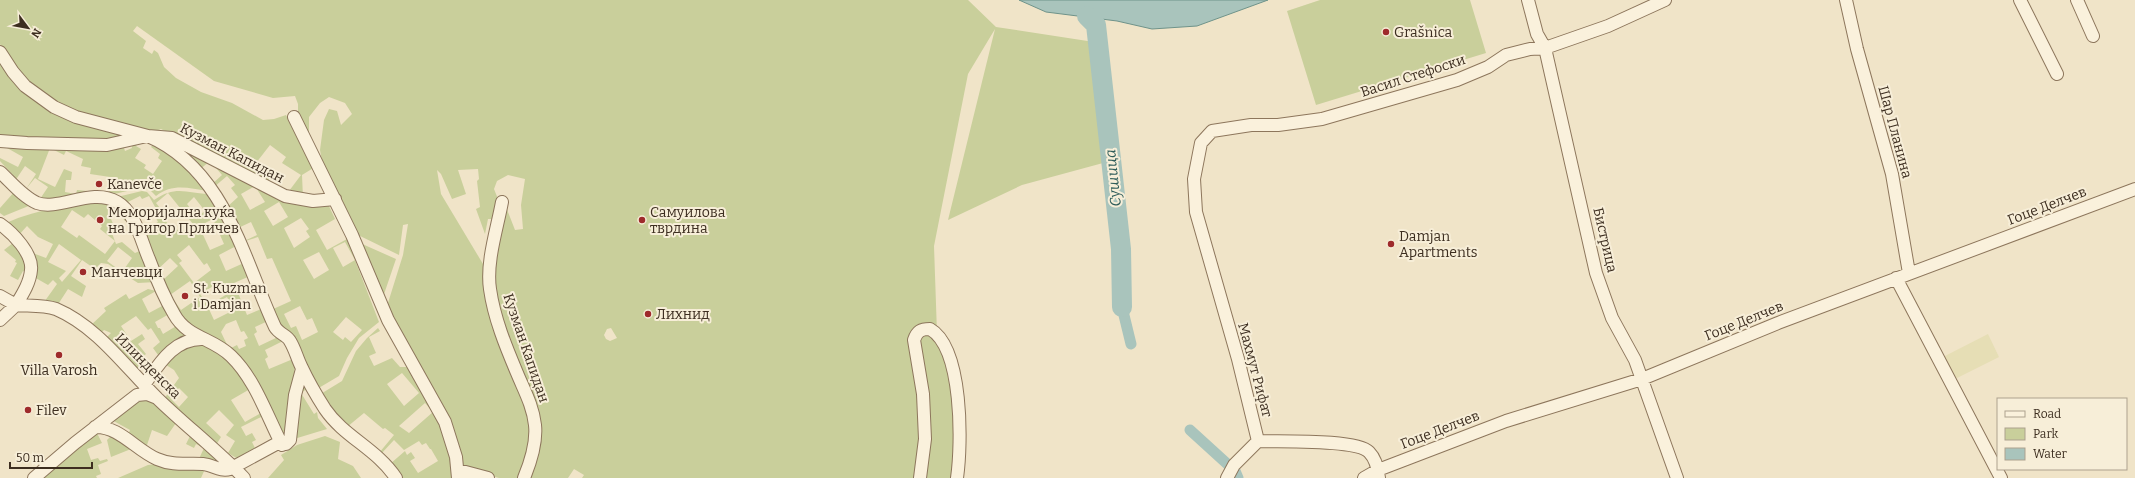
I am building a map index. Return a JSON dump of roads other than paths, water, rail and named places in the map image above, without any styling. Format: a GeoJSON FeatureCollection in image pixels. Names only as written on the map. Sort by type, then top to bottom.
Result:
{"type":"FeatureCollection","features":[{"type":"Feature","properties":{"kind":"street","name":"Бистрица"},"geometry":{"type":"LineString","coordinates":[[1528,0],[1537,34],[1545,48],[1596,273],[1612,318],[1635,360],[1677,478]]}},
{"type":"Feature","properties":{"kind":"street","name":"Васил Стефоски"},"geometry":{"type":"LineString","coordinates":[[1194,179],[1201,143],[1212,131],[1251,125],[1278,126],[1322,119],[1457,80],[1488,68],[1506,55],[1530,49],[1545,48],[1608,26],[1665,0]]}},
{"type":"Feature","properties":{"kind":"street","name":"Шар Планина"},"geometry":{"type":"LineString","coordinates":[[1846,0],[1892,174],[1909,273]]}},
{"type":"Feature","properties":{"kind":"street"},"geometry":{"type":"LineString","coordinates":[[2020,0],[2057,74]]}},
{"type":"Feature","properties":{"kind":"street"},"geometry":{"type":"LineString","coordinates":[[2077,0],[2092,36]]}},
{"type":"Feature","properties":{"kind":"street","name":"Кузман Капидан"},"geometry":{"type":"LineString","coordinates":[[0,52],[22,82],[54,107],[83,120],[125,128],[148,136],[172,138],[285,196],[313,201],[335,199]]}},
{"type":"Feature","properties":{"kind":"street"},"geometry":{"type":"LineString","coordinates":[[294,117],[335,199],[391,326],[445,422],[452,444],[458,474],[488,478]]}},
{"type":"Feature","properties":{"kind":"street"},"geometry":{"type":"LineString","coordinates":[[0,141],[107,145],[148,136],[164,143],[189,162],[216,198],[236,231],[275,327],[290,341],[302,369],[329,415],[346,432],[375,453],[396,478]]}},
{"type":"Feature","properties":{"kind":"street"},"geometry":{"type":"LineString","coordinates":[[0,172],[29,198],[40,204],[102,197],[120,204],[133,220],[159,284],[178,321],[192,334],[223,348],[241,367],[282,445]]}},
{"type":"Feature","properties":{"kind":"street","name":"Махмут Рифат"},"geometry":{"type":"LineString","coordinates":[[1194,179],[1196,212],[1258,441]]}},
{"type":"Feature","properties":{"kind":"street","name":"Гоце Делчев"},"geometry":{"type":"LineString","coordinates":[[1364,478],[1378,474],[1506,421],[1642,379],[1778,323],[2135,189]]}},
{"type":"Feature","properties":{"kind":"street","name":"Кузман Капидан"},"geometry":{"type":"LineString","coordinates":[[502,202],[491,265],[490,289],[499,324],[534,418],[535,430],[533,452],[524,478]]}},
{"type":"Feature","properties":{"kind":"street"},"geometry":{"type":"LineString","coordinates":[[0,224],[18,241],[31,265],[30,278],[16,305],[0,320]]}},
{"type":"Feature","properties":{"kind":"street"},"geometry":{"type":"LineString","coordinates":[[1896,278],[2001,478]]}},
{"type":"Feature","properties":{"kind":"street","name":"Илинденска"},"geometry":{"type":"LineString","coordinates":[[0,296],[16,305],[52,308],[82,324],[102,341],[159,400],[244,478]]}},
{"type":"Feature","properties":{"kind":"street"},"geometry":{"type":"LineString","coordinates":[[920,478],[925,432],[923,394],[914,340],[916,333],[922,329],[930,329],[942,339],[947,351],[957,394],[959,439],[957,478]]}},
{"type":"Feature","properties":{"kind":"street"},"geometry":{"type":"LineString","coordinates":[[144,385],[168,353],[175,348],[194,340],[208,340]]}},
{"type":"Feature","properties":{"kind":"street"},"geometry":{"type":"LineString","coordinates":[[95,427],[113,431],[157,459],[170,463],[203,464],[223,470],[233,467],[275,445],[282,445],[290,440],[295,395],[302,369]]}},
{"type":"Feature","properties":{"kind":"street"},"geometry":{"type":"LineString","coordinates":[[34,478],[95,427],[137,395],[147,394],[159,400]]}},
{"type":"Feature","properties":{"kind":"street"},"geometry":{"type":"LineString","coordinates":[[1230,472],[1258,441],[1343,443],[1359,446],[1368,452],[1374,459],[1378,474]]}},
{"type":"Feature","properties":{"kind":"water"},"geometry":{"type":"Polygon","coordinates":[[[1019,0],[1268,0],[1197,26],[1152,29],[1117,21],[1046,12],[1019,0]]]}},
{"type":"Feature","properties":{"kind":"waterway","name":"Сушица"},"geometry":{"type":"LineString","coordinates":[[1087,16],[1096,25],[1121,249],[1122,307]]}},
{"type":"Feature","properties":{"kind":"waterway","name":"Сушица"},"geometry":{"type":"LineString","coordinates":[[1122,307],[1131,344]]}},
{"type":"Feature","properties":{"kind":"waterway","name":"Сушица"},"geometry":{"type":"LineString","coordinates":[[1190,430],[1235,471],[1238,478]]}},
{"type":"Feature","properties":{"kind":"place","name":"Grašnica"},"geometry":{"type":"Point","coordinates":[1386,32]}},
{"type":"Feature","properties":{"kind":"place","name":"Kanevče"},"geometry":{"type":"Point","coordinates":[99,184]}},
{"type":"Feature","properties":{"kind":"place","name":"Меморијална куќа на Григор Прличев"},"geometry":{"type":"Point","coordinates":[100,220]}},
{"type":"Feature","properties":{"kind":"place","name":"Самуилова тврдина"},"geometry":{"type":"Point","coordinates":[642,220]}},
{"type":"Feature","properties":{"kind":"place","name":"Damjan Apartments"},"geometry":{"type":"Point","coordinates":[1391,244]}},
{"type":"Feature","properties":{"kind":"place","name":"Манчевци"},"geometry":{"type":"Point","coordinates":[83,272]}},
{"type":"Feature","properties":{"kind":"place","name":"St. Kuzman i Damjan"},"geometry":{"type":"Point","coordinates":[185,296]}},
{"type":"Feature","properties":{"kind":"place","name":"Лихнид"},"geometry":{"type":"Point","coordinates":[648,314]}},
{"type":"Feature","properties":{"kind":"place","name":"Villa Varosh"},"geometry":{"type":"Point","coordinates":[59,355]}},
{"type":"Feature","properties":{"kind":"place","name":"Filev"},"geometry":{"type":"Point","coordinates":[28,410]}}]}
